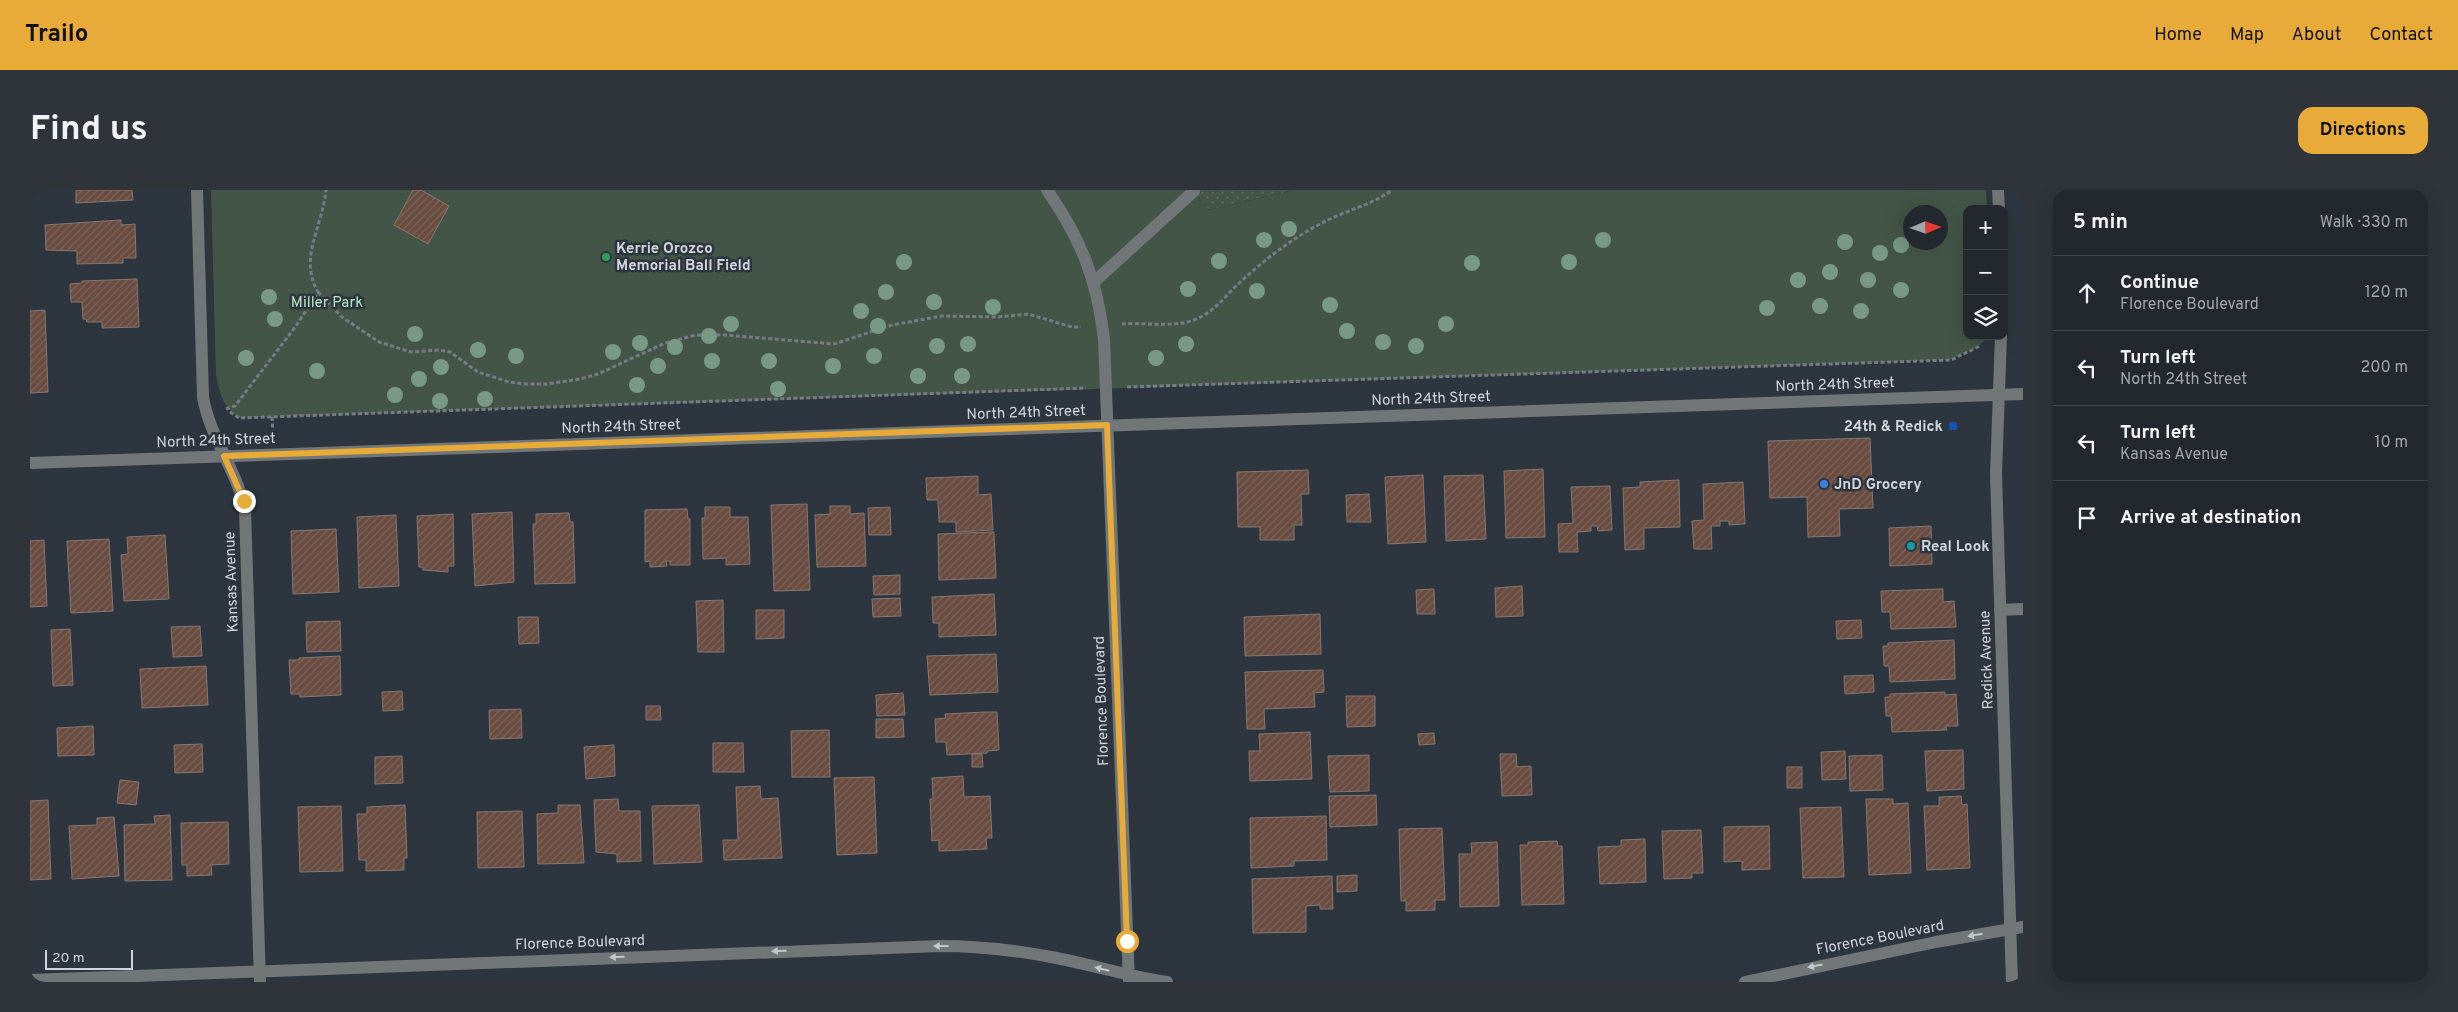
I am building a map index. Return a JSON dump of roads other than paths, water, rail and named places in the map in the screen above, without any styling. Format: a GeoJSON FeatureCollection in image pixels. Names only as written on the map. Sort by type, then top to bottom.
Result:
{"type":"FeatureCollection","features":[{"type":"Feature","properties":{"kind":"street","name":"Kansas Avenue"},"geometry":{"type":"LineString","coordinates":[[197,190],[203,390],[206,410],[224,456],[239,486],[245,510],[260,977]]}},
{"type":"Feature","properties":{"kind":"street","name":"Florence Boulevard"},"geometry":{"type":"LineString","coordinates":[[1047,190],[1080,248],[1094,282],[1102,326],[1128,979]]}},
{"type":"Feature","properties":{"kind":"street"},"geometry":{"type":"LineString","coordinates":[[1998,190],[1999,205]]}},
{"type":"Feature","properties":{"kind":"street"},"geometry":{"type":"LineString","coordinates":[[1094,282],[1194,192]]}},
{"type":"Feature","properties":{"kind":"street","name":"Redick Avenue"},"geometry":{"type":"LineString","coordinates":[[2000,341],[1996,474],[2000,610],[2017,928],[2012,982]]}},
{"type":"Feature","properties":{"kind":"street","name":"North 24th Street"},"geometry":{"type":"LineString","coordinates":[[30,463],[2023,394]]}},
{"type":"Feature","properties":{"kind":"street"},"geometry":{"type":"LineString","coordinates":[[2000,610],[2023,609]]}},
{"type":"Feature","properties":{"kind":"street","name":"Florence Boulevard"},"geometry":{"type":"LineString","coordinates":[[1745,982],[1796,970],[2017,928]]}},
{"type":"Feature","properties":{"kind":"street","name":"Florence Boulevard"},"geometry":{"type":"LineString","coordinates":[[30,980],[260,977],[940,946],[982,948],[1051,957],[1128,979],[1167,982]]}},
{"type":"Feature","properties":{"kind":"place","name":"Kerrie Orozco Memorial Ball Field"},"geometry":{"type":"Point","coordinates":[606,257]}},
{"type":"Feature","properties":{"kind":"place","name":"24th & Redick"},"geometry":{"type":"Point","coordinates":[1953,426]}},
{"type":"Feature","properties":{"kind":"place","name":"JnD Grocery"},"geometry":{"type":"Point","coordinates":[1824,484]}},
{"type":"Feature","properties":{"kind":"place","name":"Real Look"},"geometry":{"type":"Point","coordinates":[1911,546]}},
{"type":"Feature","properties":{"kind":"park label","name":"Miller Park"},"geometry":{"type":"Point","coordinates":[327,302]}}]}
